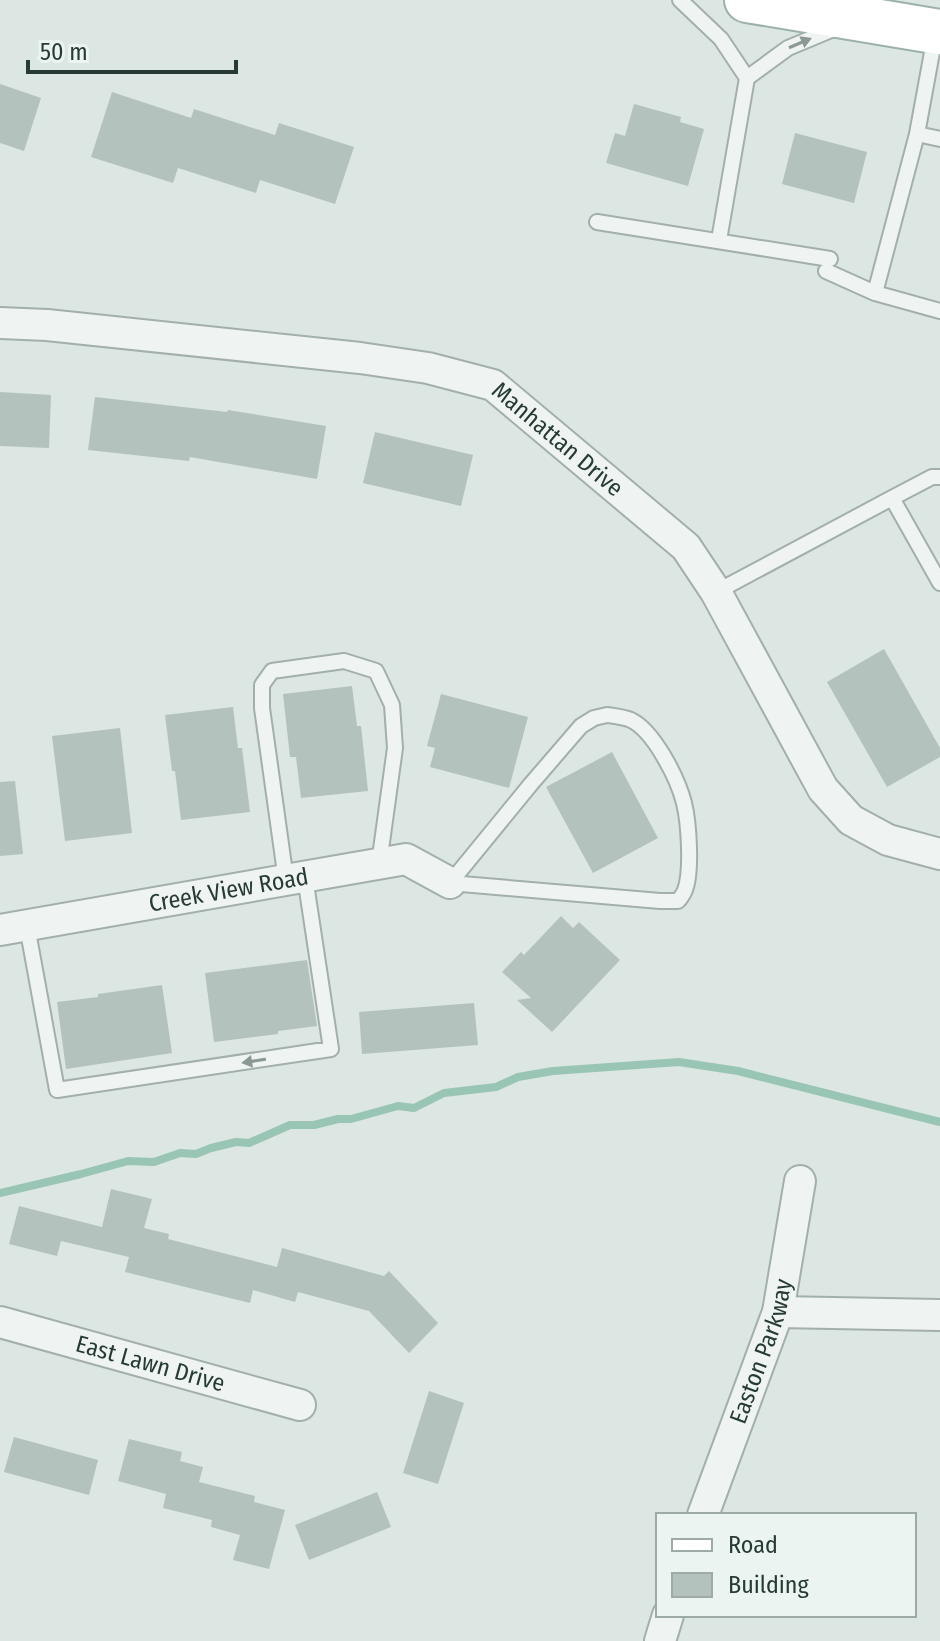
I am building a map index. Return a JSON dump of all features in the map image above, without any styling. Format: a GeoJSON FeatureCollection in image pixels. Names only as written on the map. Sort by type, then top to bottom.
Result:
{"type":"FeatureCollection","features":[{"type":"Feature","properties":{"kind":"main road"},"geometry":{"type":"LineString","coordinates":[[747,0],[938,31]]}},
{"type":"Feature","properties":{"kind":"street","name":"Manhattan Drive"},"geometry":{"type":"LineString","coordinates":[[0,323],[47,325],[360,358],[428,368],[493,385],[686,547],[716,592],[823,789],[851,820],[888,840],[940,854]]}},
{"type":"Feature","properties":{"kind":"street","name":"Creek View Road"},"geometry":{"type":"LineString","coordinates":[[13,928],[406,859],[450,883]]}},
{"type":"Feature","properties":{"kind":"street","name":"Easton Parkway"},"geometry":{"type":"LineString","coordinates":[[704,1513],[778,1312],[800,1181]]}},
{"type":"Feature","properties":{"kind":"street"},"geometry":{"type":"LineString","coordinates":[[778,1312],[940,1315]]}},
{"type":"Feature","properties":{"kind":"street","name":"East Lawn Drive"},"geometry":{"type":"LineString","coordinates":[[0,1322],[300,1405]]}},
{"type":"Feature","properties":{"kind":"street"},"geometry":{"type":"LineString","coordinates":[[660,1641],[667,1617]]}},
{"type":"Feature","properties":{"kind":"lane"},"geometry":{"type":"LineString","coordinates":[[680,0],[721,39],[747,78],[719,240]]}},
{"type":"Feature","properties":{"kind":"lane"},"geometry":{"type":"LineString","coordinates":[[747,78],[788,48],[859,18]]}},
{"type":"Feature","properties":{"kind":"lane"},"geometry":{"type":"LineString","coordinates":[[875,293],[917,134],[938,31]]}},
{"type":"Feature","properties":{"kind":"lane"},"geometry":{"type":"LineString","coordinates":[[917,134],[940,139]]}},
{"type":"Feature","properties":{"kind":"lane"},"geometry":{"type":"LineString","coordinates":[[597,222],[719,240],[828,265],[875,293],[940,311]]}},
{"type":"Feature","properties":{"kind":"lane"},"geometry":{"type":"LineString","coordinates":[[716,592],[932,477],[940,477]]}},
{"type":"Feature","properties":{"kind":"lane"},"geometry":{"type":"LineString","coordinates":[[892,498],[940,583]]}},
{"type":"Feature","properties":{"kind":"lane"},"geometry":{"type":"LineString","coordinates":[[13,928],[57,1090],[331,1049],[262,708],[262,685],[272,671],[344,661],[376,671],[392,705],[395,748],[379,864]]}},
{"type":"Feature","properties":{"kind":"lane"},"geometry":{"type":"LineString","coordinates":[[607,715],[631,720],[644,730],[671,768],[684,803],[687,830],[688,870],[685,892],[678,901],[450,883],[560,749],[581,726],[594,718],[607,715]]}},
{"type":"Feature","properties":{"kind":"building"},"geometry":{"type":"Polygon","coordinates":[[[0,84],[41,98],[24,151],[0,143],[0,84]]]}},
{"type":"Feature","properties":{"kind":"building"},"geometry":{"type":"Polygon","coordinates":[[[112,92],[191,118],[194,109],[275,135],[279,123],[354,147],[335,204],[260,180],[256,193],[178,168],[173,183],[91,157],[112,92]]]}},
{"type":"Feature","properties":{"kind":"building"},"geometry":{"type":"Polygon","coordinates":[[[634,104],[681,117],[680,122],[704,129],[688,186],[606,163],[615,133],[625,136],[634,104]]]}},
{"type":"Feature","properties":{"kind":"building"},"geometry":{"type":"Polygon","coordinates":[[[795,133],[867,152],[854,203],[782,184],[795,133]]]}},
{"type":"Feature","properties":{"kind":"building"},"geometry":{"type":"Polygon","coordinates":[[[0,392],[51,395],[49,448],[0,446],[0,392]]]}},
{"type":"Feature","properties":{"kind":"building"},"geometry":{"type":"Polygon","coordinates":[[[95,397],[228,410],[326,426],[317,479],[190,457],[189,461],[88,450],[95,397]]]}},
{"type":"Feature","properties":{"kind":"building"},"geometry":{"type":"Polygon","coordinates":[[[375,432],[473,455],[461,506],[363,483],[375,432]]]}},
{"type":"Feature","properties":{"kind":"building"},"geometry":{"type":"Polygon","coordinates":[[[884,649],[940,748],[940,757],[887,787],[827,682],[884,649]]]}},
{"type":"Feature","properties":{"kind":"building"},"geometry":{"type":"Polygon","coordinates":[[[352,686],[357,726],[361,726],[368,791],[301,798],[296,757],[290,757],[283,694],[352,686]]]}},
{"type":"Feature","properties":{"kind":"building"},"geometry":{"type":"Polygon","coordinates":[[[441,694],[528,717],[509,788],[430,767],[435,748],[427,746],[441,694]]]}},
{"type":"Feature","properties":{"kind":"building"},"geometry":{"type":"Polygon","coordinates":[[[233,707],[250,812],[181,820],[165,715],[233,707]]]}},
{"type":"Feature","properties":{"kind":"building"},"geometry":{"type":"Polygon","coordinates":[[[120,728],[132,833],[65,841],[52,736],[120,728]]]}},
{"type":"Feature","properties":{"kind":"building"},"geometry":{"type":"Polygon","coordinates":[[[612,752],[658,838],[593,873],[546,787],[612,752]]]}},
{"type":"Feature","properties":{"kind":"building"},"geometry":{"type":"Polygon","coordinates":[[[15,781],[23,854],[0,856],[0,782],[15,781]]]}},
{"type":"Feature","properties":{"kind":"building"},"geometry":{"type":"Polygon","coordinates":[[[561,916],[573,928],[579,922],[620,960],[552,1032],[517,1000],[531,998],[502,972],[521,952],[524,955],[561,916]]]}},
{"type":"Feature","properties":{"kind":"building"},"geometry":{"type":"Polygon","coordinates":[[[307,960],[317,1026],[214,1042],[205,973],[307,960]]]}},
{"type":"Feature","properties":{"kind":"building"},"geometry":{"type":"Polygon","coordinates":[[[162,985],[172,1053],[66,1069],[57,1002],[162,985]]]}},
{"type":"Feature","properties":{"kind":"building"},"geometry":{"type":"Polygon","coordinates":[[[474,1003],[478,1045],[362,1054],[359,1012],[474,1003]]]}},
{"type":"Feature","properties":{"kind":"building"},"geometry":{"type":"Polygon","coordinates":[[[111,1189],[152,1199],[144,1228],[169,1234],[168,1239],[277,1267],[282,1248],[384,1276],[389,1271],[438,1323],[409,1353],[369,1311],[298,1292],[295,1302],[253,1290],[250,1303],[125,1272],[129,1257],[61,1241],[57,1256],[9,1244],[19,1206],[102,1227],[111,1189]]]}},
{"type":"Feature","properties":{"kind":"building"},"geometry":{"type":"Polygon","coordinates":[[[429,1391],[464,1403],[438,1484],[403,1473],[429,1391]]]}},
{"type":"Feature","properties":{"kind":"building"},"geometry":{"type":"Polygon","coordinates":[[[14,1437],[98,1460],[89,1495],[4,1472],[14,1437]]]}},
{"type":"Feature","properties":{"kind":"building"},"geometry":{"type":"Polygon","coordinates":[[[129,1439],[182,1452],[180,1461],[203,1467],[199,1482],[255,1496],[254,1502],[285,1510],[269,1569],[233,1560],[240,1535],[211,1527],[212,1520],[163,1508],[166,1494],[118,1481],[129,1439]]]}},
{"type":"Feature","properties":{"kind":"building"},"geometry":{"type":"Polygon","coordinates":[[[377,1492],[391,1527],[309,1560],[295,1525],[377,1492]]]}},
{"type":"Feature","properties":{"kind":"waterway"},"geometry":{"type":"LineString","coordinates":[[0,1193],[128,1161],[154,1162],[180,1153],[196,1154],[236,1142],[249,1143],[290,1125],[351,1119],[398,1106],[414,1108],[444,1093],[496,1087],[518,1077],[553,1071],[679,1062],[738,1071],[940,1122]]}}]}
